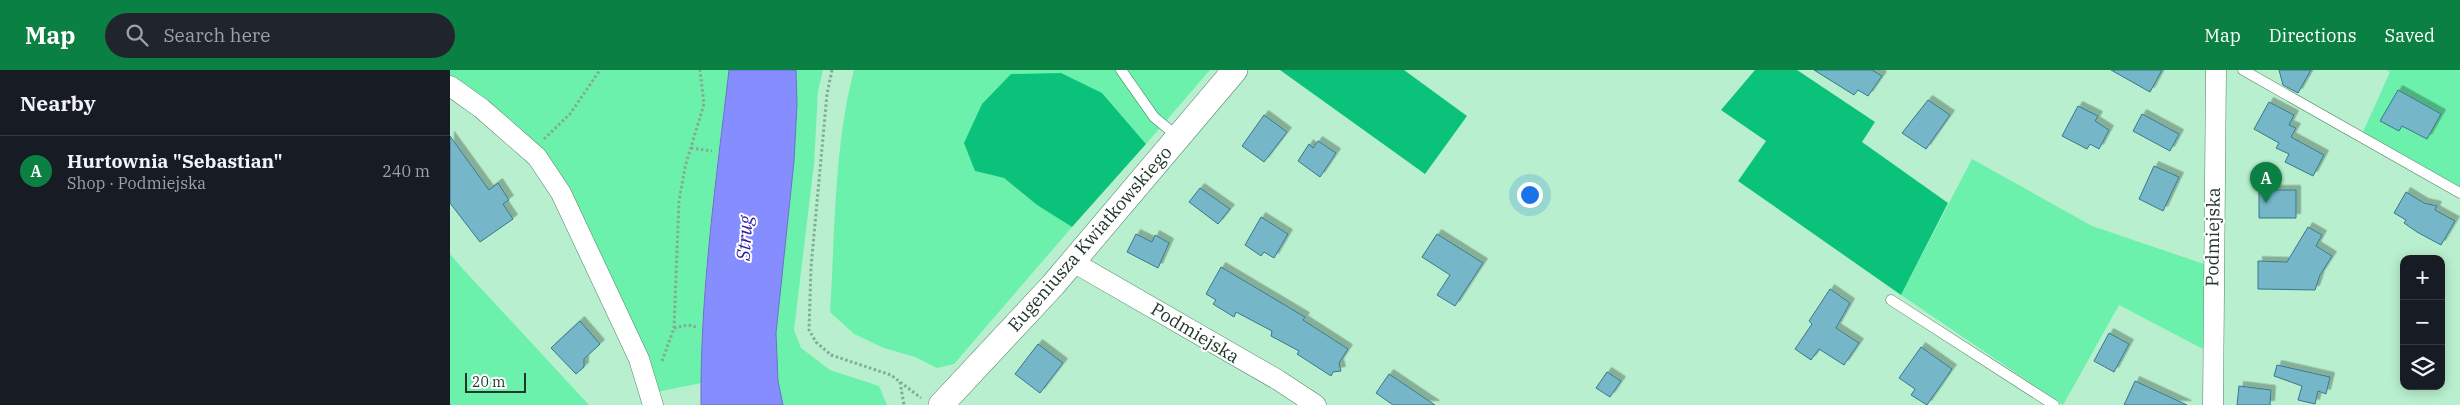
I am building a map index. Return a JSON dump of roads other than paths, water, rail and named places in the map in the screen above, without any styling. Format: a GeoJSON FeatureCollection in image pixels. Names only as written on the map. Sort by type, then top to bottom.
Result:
{"type":"FeatureCollection","features":[{"type":"Feature","properties":{"kind":"street","name":"Eugeniusza Kwiatkowskiego"},"geometry":{"type":"LineString","coordinates":[[933,404],[1073,262],[1235,70]]}},
{"type":"Feature","properties":{"kind":"street","name":"Podmiejska"},"geometry":{"type":"LineString","coordinates":[[2213,405],[2216,70]]}},
{"type":"Feature","properties":{"kind":"street"},"geometry":{"type":"LineString","coordinates":[[450,86],[481,108],[537,157],[561,193],[621,326],[639,359],[652,399]]}},
{"type":"Feature","properties":{"kind":"street","name":"Podmiejska"},"geometry":{"type":"LineString","coordinates":[[1073,262],[1278,380],[1316,405]]}},
{"type":"Feature","properties":{"kind":"lane"},"geometry":{"type":"LineString","coordinates":[[1121,70],[1154,117],[1179,137]]}},
{"type":"Feature","properties":{"kind":"lane"},"geometry":{"type":"LineString","coordinates":[[2243,70],[2460,193]]}},
{"type":"Feature","properties":{"kind":"lane"},"geometry":{"type":"LineString","coordinates":[[1891,300],[2054,405]]}},
{"type":"Feature","properties":{"kind":"water","name":"Strug"},"geometry":{"type":"Polygon","coordinates":[[[729,70],[796,70],[797,104],[794,161],[776,333],[778,381],[783,405],[701,405],[701,362],[706,278],[729,70]]]}},
{"type":"Feature","properties":{"kind":"place","name":"Hurtownia \"Sebastian\""},"geometry":{"type":"Point","coordinates":[2266,203]}}]}
